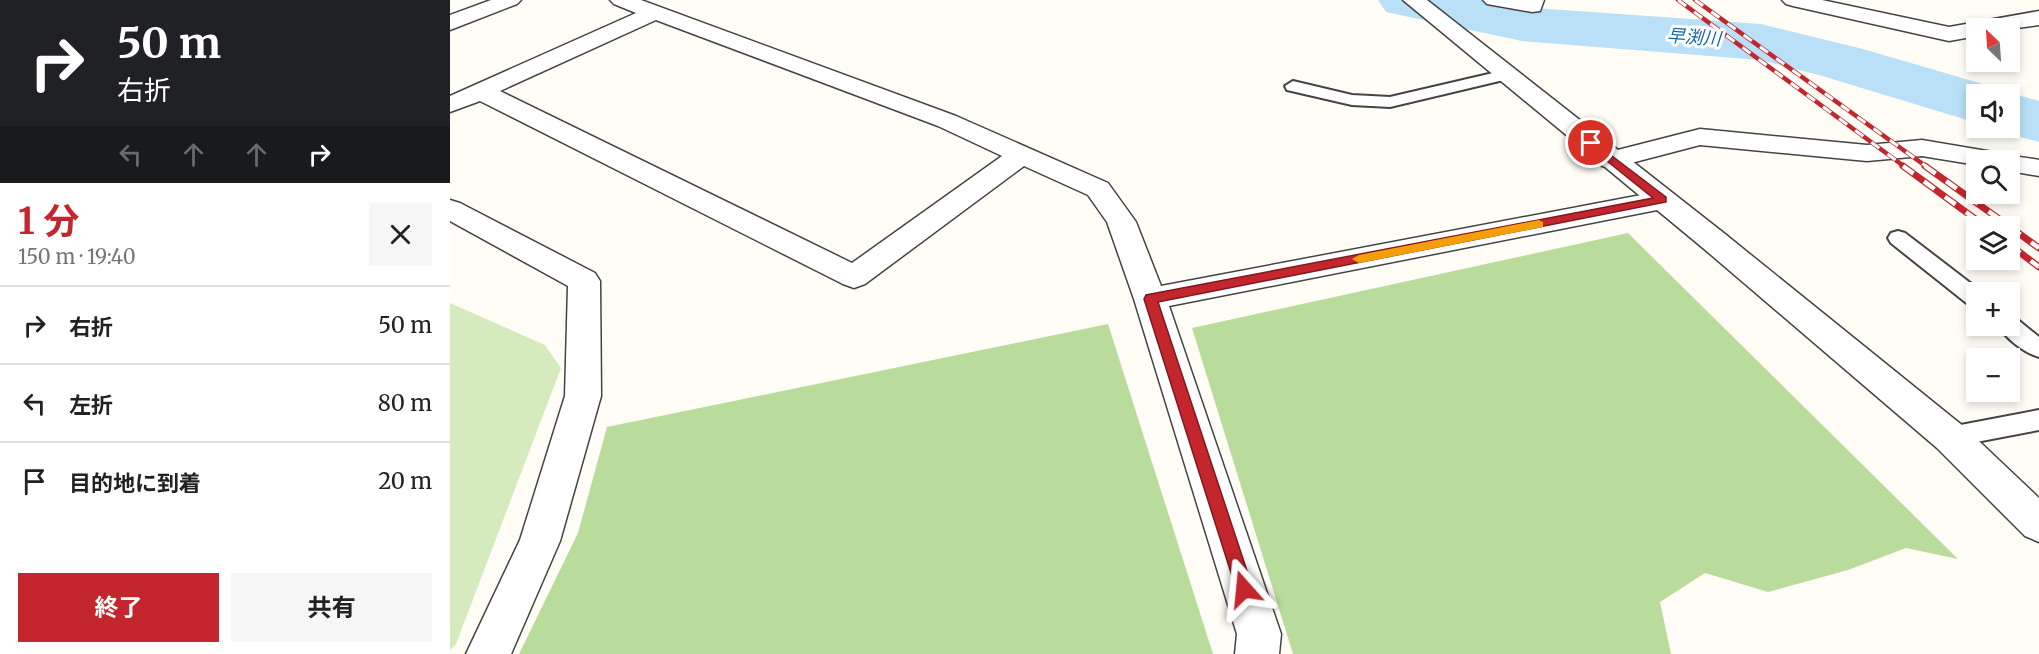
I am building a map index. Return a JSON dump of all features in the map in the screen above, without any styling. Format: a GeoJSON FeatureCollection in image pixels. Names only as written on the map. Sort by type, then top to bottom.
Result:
{"type":"FeatureCollection","features":[{"type":"Feature","properties":{"kind":"street"},"geometry":{"type":"LineString","coordinates":[[450,23],[510,0]]}},
{"type":"Feature","properties":{"kind":"street"},"geometry":{"type":"LineString","coordinates":[[621,0],[652,14],[947,121],[1098,189],[1121,222],[1150,299],[1259,634],[1257,654]]}},
{"type":"Feature","properties":{"kind":"street"},"geometry":{"type":"LineString","coordinates":[[1414,0],[1950,437],[2039,524]]}},
{"type":"Feature","properties":{"kind":"street"},"geometry":{"type":"LineString","coordinates":[[1494,0],[1532,6],[1533,0]]}},
{"type":"Feature","properties":{"kind":"street"},"geometry":{"type":"LineString","coordinates":[[1793,0],[1949,34],[1966,31]]}},
{"type":"Feature","properties":{"kind":"street"},"geometry":{"type":"LineString","coordinates":[[450,105],[652,14]]}},
{"type":"Feature","properties":{"kind":"street"},"geometry":{"type":"LineString","coordinates":[[2020,21],[2039,18]]}},
{"type":"Feature","properties":{"kind":"street"},"geometry":{"type":"LineString","coordinates":[[480,91],[854,277],[1022,154]]}},
{"type":"Feature","properties":{"kind":"street"},"geometry":{"type":"LineString","coordinates":[[1612,160],[1700,137],[1867,153],[1922,148],[1966,155]]}},
{"type":"Feature","properties":{"kind":"street"},"geometry":{"type":"LineString","coordinates":[[2020,165],[2039,168]]}},
{"type":"Feature","properties":{"kind":"street"},"geometry":{"type":"LineString","coordinates":[[1150,299],[1662,200]]}},
{"type":"Feature","properties":{"kind":"street"},"geometry":{"type":"LineString","coordinates":[[450,209],[584,281],[583,396],[540,541],[488,654]]}},
{"type":"Feature","properties":{"kind":"lane"},"geometry":{"type":"LineString","coordinates":[[1293,86],[1352,100],[1390,102],[1506,75]]}},
{"type":"Feature","properties":{"kind":"lane"},"geometry":{"type":"LineString","coordinates":[[1898,238],[1966,291]]}},
{"type":"Feature","properties":{"kind":"lane"},"geometry":{"type":"LineString","coordinates":[[2020,334],[2039,349]]}},
{"type":"Feature","properties":{"kind":"lane"},"geometry":{"type":"LineString","coordinates":[[1950,437],[2039,420]]}},
{"type":"Feature","properties":{"kind":"green space"},"geometry":{"type":"Polygon","coordinates":[[[1628,233],[1958,559],[1906,548],[1848,570],[1768,592],[1705,573],[1660,602],[1671,654],[1293,654],[1192,328],[1628,233]]]}},
{"type":"Feature","properties":{"kind":"green space"},"geometry":{"type":"Polygon","coordinates":[[[450,303],[545,345],[561,368],[456,644],[450,650],[450,303]]]}},
{"type":"Feature","properties":{"kind":"green space"},"geometry":{"type":"Polygon","coordinates":[[[1108,324],[1213,654],[519,654],[578,533],[607,427],[1108,324]]]}},
{"type":"Feature","properties":{"kind":"waterway","name":"早渕川"},"geometry":{"type":"LineString","coordinates":[[1406,0],[1522,24],[1761,42],[1841,62],[1966,100]]}},
{"type":"Feature","properties":{"kind":"waterway","name":"早渕川"},"geometry":{"type":"LineString","coordinates":[[2020,116],[2039,122]]}},
{"type":"Feature","properties":{"kind":"railway"},"geometry":{"type":"LineString","coordinates":[[1678,0],[1905,167]]}},
{"type":"Feature","properties":{"kind":"railway"},"geometry":{"type":"LineString","coordinates":[[1695,0],[1927,167]]}},
{"type":"Feature","properties":{"kind":"railway"},"geometry":{"type":"LineString","coordinates":[[1903,166],[1971,216]]}},
{"type":"Feature","properties":{"kind":"railway"},"geometry":{"type":"LineString","coordinates":[[1925,166],[1995,216]]}},
{"type":"Feature","properties":{"kind":"railway"},"geometry":{"type":"LineString","coordinates":[[2020,234],[2039,248]]}},
{"type":"Feature","properties":{"kind":"railway"},"geometry":{"type":"LineString","coordinates":[[2020,253],[2039,267]]}},
{"type":"Feature","properties":{"kind":"slow traffic"},"geometry":{"type":"LineString","coordinates":[[1359,259],[1539,224]]}},
{"type":"Feature","properties":{"kind":"route"},"geometry":{"type":"LineString","coordinates":[[1244,589],[1150,299],[1662,200],[1591,143]]}}]}
